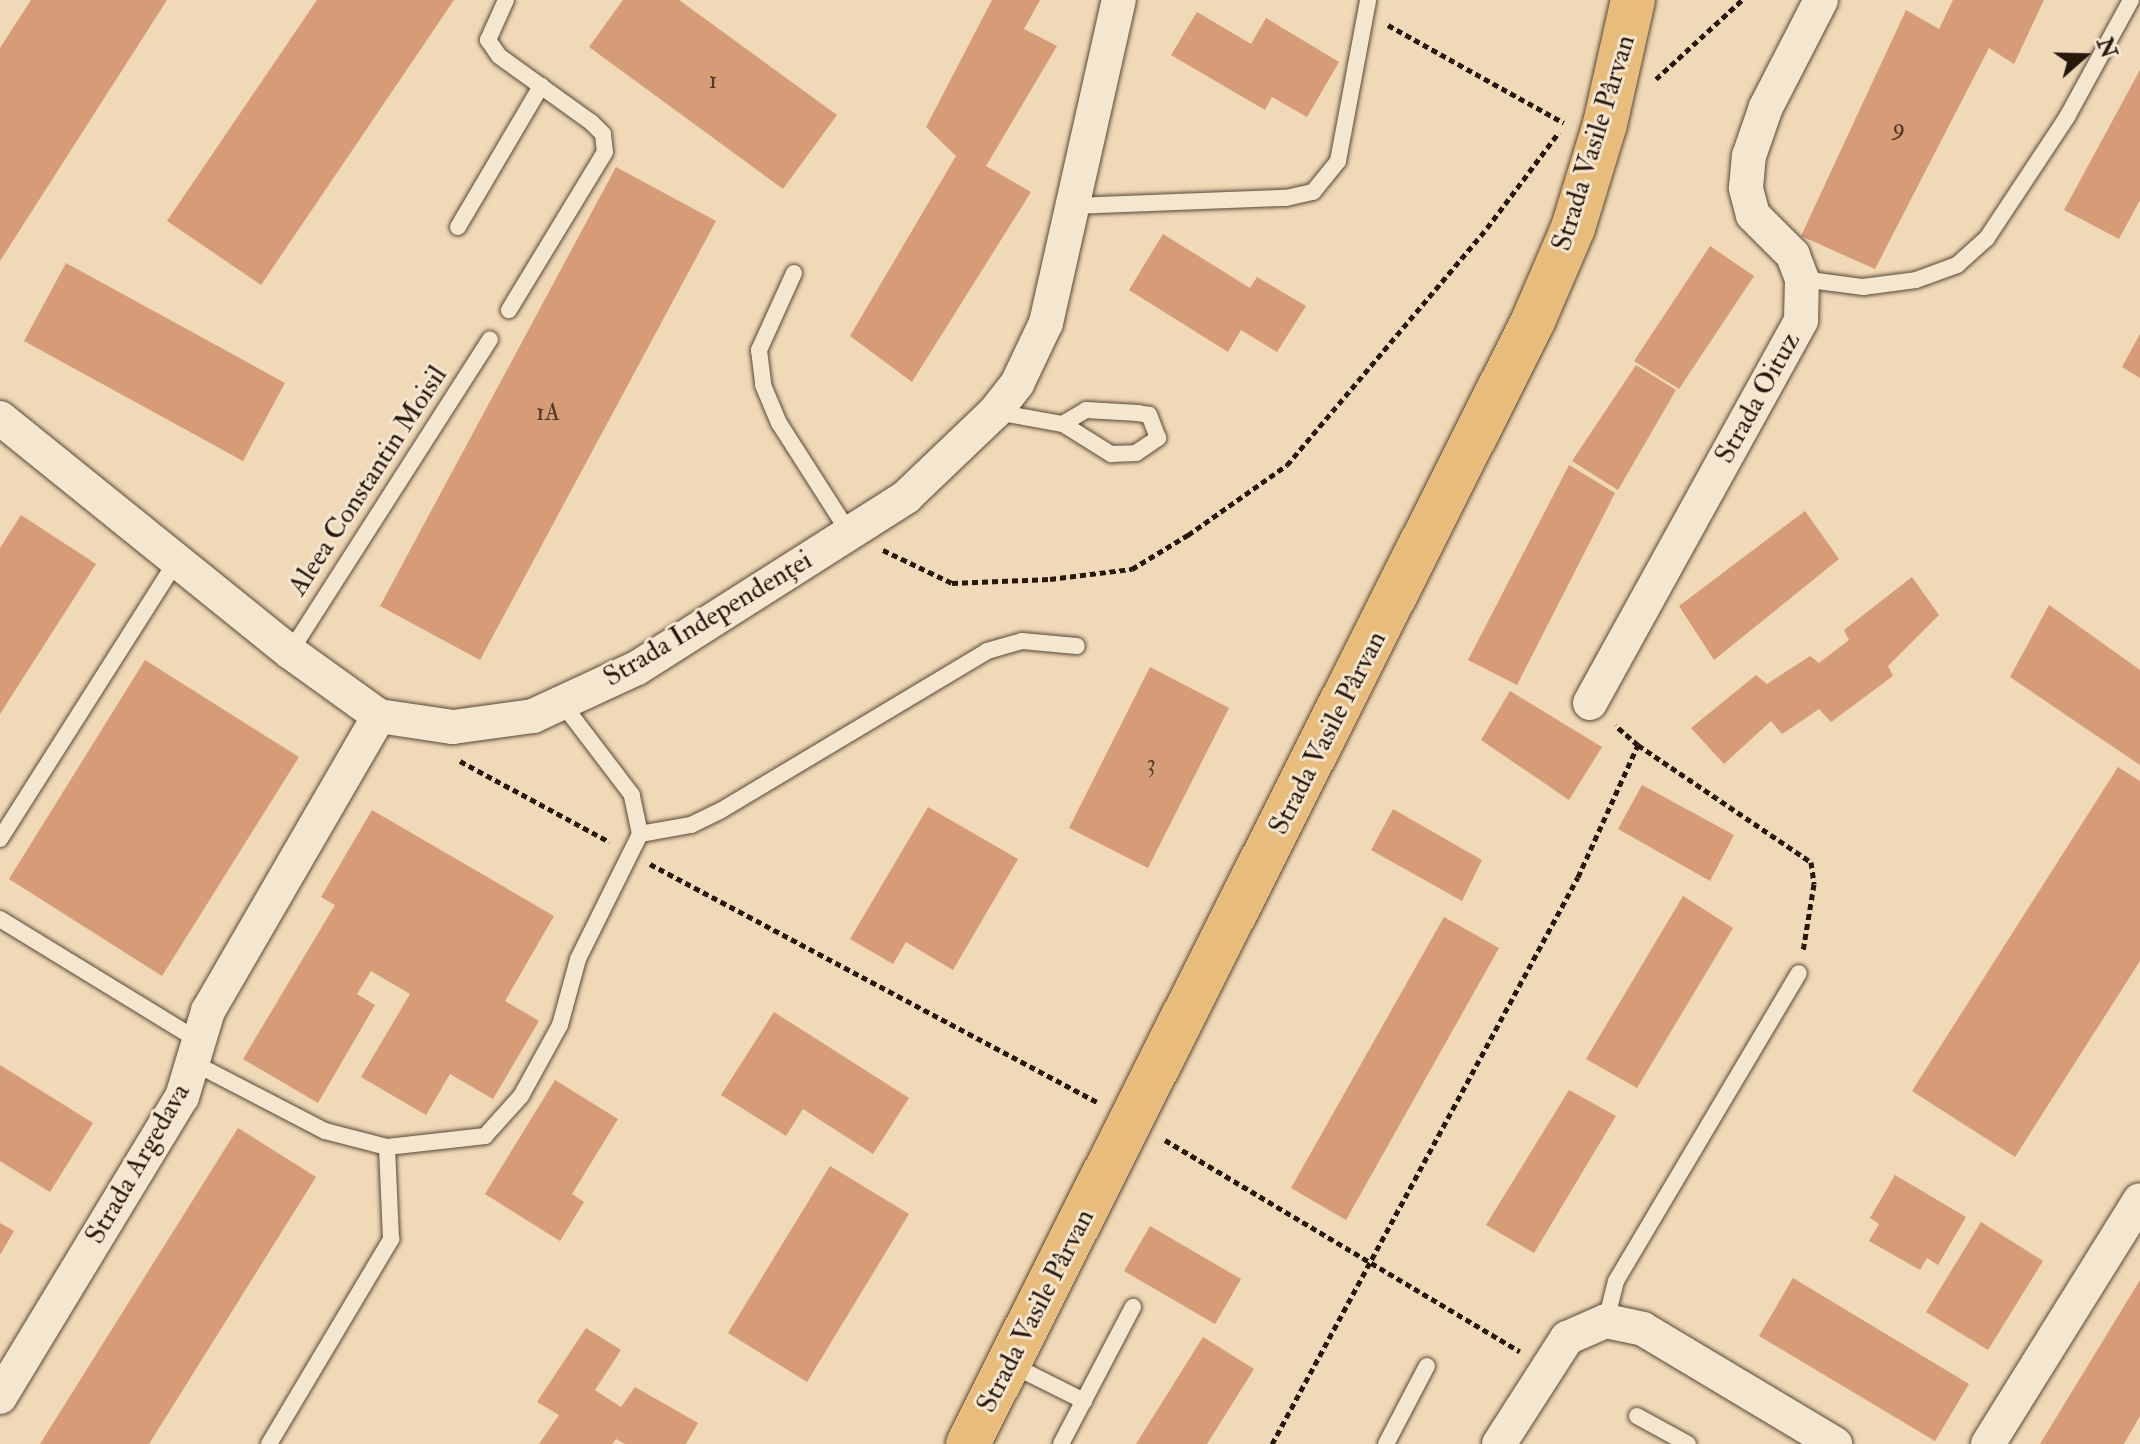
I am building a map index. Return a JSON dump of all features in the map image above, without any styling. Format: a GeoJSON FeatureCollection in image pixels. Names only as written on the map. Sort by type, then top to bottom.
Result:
{"type":"FeatureCollection","features":[{"type":"Feature","properties":{"kind":"main road","name":"Strada Vasile Pârvan"},"geometry":{"type":"LineString","coordinates":[[968,1444],[1533,321],[1573,228],[1585,124],[1633,0]]}},
{"type":"Feature","properties":{"kind":"street","name":"Strada Independenței"},"geometry":{"type":"LineString","coordinates":[[0,418],[290,652],[379,716],[453,727],[533,716],[637,668],[850,534],[906,497],[995,412],[1017,384],[1046,323],[1119,0]]}},
{"type":"Feature","properties":{"kind":"street","name":"Strada Oituz"},"geometry":{"type":"LineString","coordinates":[[1590,703],[1801,320],[1802,279],[1777,233],[1753,215],[1746,188],[1749,156],[1766,107],[1821,0]]}},
{"type":"Feature","properties":{"kind":"street","name":"Strada Argedava"},"geometry":{"type":"LineString","coordinates":[[0,1397],[182,1097],[208,1011],[379,716]]}},
{"type":"Feature","properties":{"kind":"street"},"geometry":{"type":"LineString","coordinates":[[1988,1444],[2140,1200]]}},
{"type":"Feature","properties":{"kind":"street"},"geometry":{"type":"LineString","coordinates":[[1499,1444],[1567,1338],[1606,1321],[1643,1329],[1835,1444]]}},
{"type":"Feature","properties":{"kind":"lane"},"geometry":{"type":"LineString","coordinates":[[506,0],[488,40],[499,56],[603,134],[605,152],[509,310]]}},
{"type":"Feature","properties":{"kind":"lane"},"geometry":{"type":"LineString","coordinates":[[1802,279],[1863,287],[1916,280],[1957,265],[1987,238],[2067,117],[2131,0]]}},
{"type":"Feature","properties":{"kind":"lane"},"geometry":{"type":"LineString","coordinates":[[1073,206],[1286,198],[1313,192],[1338,161],[1368,7]]}},
{"type":"Feature","properties":{"kind":"lane"},"geometry":{"type":"LineString","coordinates":[[458,227],[541,86]]}},
{"type":"Feature","properties":{"kind":"lane"},"geometry":{"type":"LineString","coordinates":[[794,273],[759,350],[763,385],[779,423],[850,534]]}},
{"type":"Feature","properties":{"kind":"lane","name":"Aleea Constantin Moisil"},"geometry":{"type":"LineString","coordinates":[[290,652],[490,339]]}},
{"type":"Feature","properties":{"kind":"lane"},"geometry":{"type":"LineString","coordinates":[[995,412],[1063,424],[1111,454],[1136,453],[1158,438],[1149,415],[1138,413],[1086,410],[1063,424]]}},
{"type":"Feature","properties":{"kind":"lane"},"geometry":{"type":"LineString","coordinates":[[0,839],[177,560]]}},
{"type":"Feature","properties":{"kind":"lane"},"geometry":{"type":"LineString","coordinates":[[640,834],[691,825],[720,811],[987,651],[1022,641],[1077,646]]}},
{"type":"Feature","properties":{"kind":"lane"},"geometry":{"type":"LineString","coordinates":[[0,919],[196,1052],[325,1131],[387,1147],[485,1136],[512,1106],[560,1025],[578,959],[633,855],[640,834],[632,795],[562,703]]}},
{"type":"Feature","properties":{"kind":"lane"},"geometry":{"type":"LineString","coordinates":[[1606,1321],[1616,1281],[1799,973]]}},
{"type":"Feature","properties":{"kind":"lane"},"geometry":{"type":"LineString","coordinates":[[269,1444],[391,1239],[387,1147]]}},
{"type":"Feature","properties":{"kind":"lane"},"geometry":{"type":"LineString","coordinates":[[1061,1444],[1133,1307]]}},
{"type":"Feature","properties":{"kind":"lane"},"geometry":{"type":"LineString","coordinates":[[1009,1364],[1084,1401]]}},
{"type":"Feature","properties":{"kind":"lane"},"geometry":{"type":"LineString","coordinates":[[1386,1444],[1427,1366]]}},
{"type":"Feature","properties":{"kind":"lane"},"geometry":{"type":"LineString","coordinates":[[1637,1416],[1688,1444]]}},
{"type":"Feature","properties":{"kind":"path"},"geometry":{"type":"LineString","coordinates":[[1652,82],[1742,0]]}},
{"type":"Feature","properties":{"kind":"path"},"geometry":{"type":"LineString","coordinates":[[850,534],[952,583],[1050,579],[1132,569],[1287,465],[1487,228],[1585,124],[1368,7]]}},
{"type":"Feature","properties":{"kind":"path"},"geometry":{"type":"LineString","coordinates":[[1590,703],[1638,745],[1811,862],[1814,884],[1799,973]]}},
{"type":"Feature","properties":{"kind":"path"},"geometry":{"type":"LineString","coordinates":[[1272,1444],[1367,1262],[1578,877],[1638,745]]}},
{"type":"Feature","properties":{"kind":"path"},"geometry":{"type":"LineString","coordinates":[[446,753],[1132,1121],[1546,1367]]}},
{"type":"Feature","properties":{"kind":"building"},"geometry":{"type":"Polygon","coordinates":[[[31,0],[167,0],[0,261],[0,48],[31,0]]]}},
{"type":"Feature","properties":{"kind":"building"},"geometry":{"type":"Polygon","coordinates":[[[317,0],[454,0],[261,285],[167,221],[317,0]]]}},
{"type":"Feature","properties":{"kind":"building"},"geometry":{"type":"Polygon","coordinates":[[[623,0],[679,0],[837,115],[783,189],[589,47],[623,0]]]}},
{"type":"Feature","properties":{"kind":"building"},"geometry":{"type":"Polygon","coordinates":[[[992,0],[1040,0],[1024,29],[1057,46],[986,166],[1031,192],[912,382],[850,336],[956,156],[926,127],[992,0]]]}},
{"type":"Feature","properties":{"kind":"building"},"geometry":{"type":"Polygon","coordinates":[[[1953,0],[2044,0],[2014,64],[1989,48],[1875,269],[1801,236],[1906,10],[1939,29],[1953,0]]]}},
{"type":"Feature","properties":{"kind":"building"},"geometry":{"type":"Polygon","coordinates":[[[1197,12],[1251,44],[1266,18],[1339,62],[1307,117],[1272,97],[1265,110],[1171,55],[1197,12]]]}},
{"type":"Feature","properties":{"kind":"building"},"geometry":{"type":"Polygon","coordinates":[[[2140,70],[2140,200],[2119,239],[2064,210],[2140,70]]]}},
{"type":"Feature","properties":{"kind":"building"},"geometry":{"type":"Polygon","coordinates":[[[616,167],[716,221],[480,660],[380,606],[616,167]]]}},
{"type":"Feature","properties":{"kind":"building"},"geometry":{"type":"Polygon","coordinates":[[[1163,234],[1250,288],[1257,277],[1306,306],[1277,352],[1241,330],[1228,352],[1129,290],[1163,234]]]}},
{"type":"Feature","properties":{"kind":"building"},"geometry":{"type":"Polygon","coordinates":[[[1710,246],[1754,276],[1679,389],[1634,361],[1710,246]]]}},
{"type":"Feature","properties":{"kind":"building"},"geometry":{"type":"Polygon","coordinates":[[[66,263],[285,383],[243,461],[24,341],[66,263]]]}},
{"type":"Feature","properties":{"kind":"building"},"geometry":{"type":"Polygon","coordinates":[[[2140,334],[2140,378],[2122,367],[2140,334]]]}},
{"type":"Feature","properties":{"kind":"building"},"geometry":{"type":"Polygon","coordinates":[[[1636,365],[1676,390],[1618,490],[1572,461],[1636,365]]]}},
{"type":"Feature","properties":{"kind":"building"},"geometry":{"type":"Polygon","coordinates":[[[1569,465],[1615,493],[1517,685],[1468,660],[1569,465]]]}},
{"type":"Feature","properties":{"kind":"building"},"geometry":{"type":"Polygon","coordinates":[[[1805,511],[1839,559],[1714,660],[1679,606],[1805,511]]]}},
{"type":"Feature","properties":{"kind":"building"},"geometry":{"type":"Polygon","coordinates":[[[21,515],[96,564],[0,714],[0,548],[21,515]]]}},
{"type":"Feature","properties":{"kind":"building"},"geometry":{"type":"Polygon","coordinates":[[[1912,577],[1939,615],[1888,666],[1893,676],[1831,722],[1819,709],[1782,734],[1771,721],[1724,764],[1691,728],[1756,675],[1767,684],[1810,656],[1819,663],[1849,640],[1844,630],[1912,577]]]}},
{"type":"Feature","properties":{"kind":"building"},"geometry":{"type":"Polygon","coordinates":[[[2049,605],[2140,670],[2140,765],[2010,677],[2049,605]]]}},
{"type":"Feature","properties":{"kind":"building"},"geometry":{"type":"Polygon","coordinates":[[[145,660],[299,757],[162,976],[9,879],[145,660]]]}},
{"type":"Feature","properties":{"kind":"building"},"geometry":{"type":"Polygon","coordinates":[[[1150,667],[1229,708],[1148,868],[1069,828],[1150,667]]]}},
{"type":"Feature","properties":{"kind":"building"},"geometry":{"type":"Polygon","coordinates":[[[1510,691],[1602,747],[1569,800],[1481,740],[1510,691]]]}},
{"type":"Feature","properties":{"kind":"building"},"geometry":{"type":"Polygon","coordinates":[[[2118,767],[2140,781],[2140,961],[2015,1157],[1912,1091],[2118,767]]]}},
{"type":"Feature","properties":{"kind":"building"},"geometry":{"type":"Polygon","coordinates":[[[1642,785],[1734,835],[1710,881],[1618,829],[1642,785]]]}},
{"type":"Feature","properties":{"kind":"building"},"geometry":{"type":"Polygon","coordinates":[[[928,807],[1018,859],[953,970],[906,942],[893,964],[850,939],[928,807]]]}},
{"type":"Feature","properties":{"kind":"building"},"geometry":{"type":"Polygon","coordinates":[[[1393,809],[1482,860],[1462,901],[1371,850],[1393,809]]]}},
{"type":"Feature","properties":{"kind":"building"},"geometry":{"type":"Polygon","coordinates":[[[372,810],[554,916],[505,1001],[539,1021],[493,1099],[450,1074],[426,1115],[361,1077],[410,994],[371,971],[357,994],[375,1005],[318,1103],[243,1059],[335,905],[321,897],[372,810]]]}},
{"type":"Feature","properties":{"kind":"building"},"geometry":{"type":"Polygon","coordinates":[[[1683,896],[1733,928],[1637,1088],[1586,1059],[1683,896]]]}},
{"type":"Feature","properties":{"kind":"building"},"geometry":{"type":"Polygon","coordinates":[[[1444,917],[1499,948],[1346,1220],[1291,1188],[1444,917]]]}},
{"type":"Feature","properties":{"kind":"building"},"geometry":{"type":"Polygon","coordinates":[[[774,1012],[909,1098],[873,1154],[803,1109],[786,1136],[721,1095],[774,1012]]]}},
{"type":"Feature","properties":{"kind":"building"},"geometry":{"type":"Polygon","coordinates":[[[0,1065],[93,1123],[50,1192],[0,1161],[0,1065]]]}},
{"type":"Feature","properties":{"kind":"building"},"geometry":{"type":"Polygon","coordinates":[[[555,1080],[618,1119],[572,1194],[584,1202],[560,1241],[485,1194],[555,1080]]]}},
{"type":"Feature","properties":{"kind":"building"},"geometry":{"type":"Polygon","coordinates":[[[1569,1090],[1616,1116],[1534,1253],[1486,1225],[1569,1090]]]}},
{"type":"Feature","properties":{"kind":"building"},"geometry":{"type":"Polygon","coordinates":[[[238,1128],[316,1177],[149,1444],[40,1444],[238,1128]]]}},
{"type":"Feature","properties":{"kind":"building"},"geometry":{"type":"Polygon","coordinates":[[[830,1166],[909,1214],[807,1382],[728,1333],[830,1166]]]}},
{"type":"Feature","properties":{"kind":"building"},"geometry":{"type":"Polygon","coordinates":[[[1895,1175],[1966,1217],[1938,1265],[1927,1258],[1920,1270],[1869,1241],[1879,1224],[1870,1218],[1895,1175]]]}},
{"type":"Feature","properties":{"kind":"building"},"geometry":{"type":"Polygon","coordinates":[[[1981,1222],[2043,1261],[1988,1350],[1926,1312],[1981,1222]]]}},
{"type":"Feature","properties":{"kind":"building"},"geometry":{"type":"Polygon","coordinates":[[[0,1223],[14,1231],[0,1255],[0,1223]]]}},
{"type":"Feature","properties":{"kind":"building"},"geometry":{"type":"Polygon","coordinates":[[[1150,1226],[1241,1279],[1215,1324],[1124,1271],[1150,1226]]]}},
{"type":"Feature","properties":{"kind":"building"},"geometry":{"type":"Polygon","coordinates":[[[1793,1278],[1969,1384],[1935,1441],[1759,1336],[1793,1278]]]}},
{"type":"Feature","properties":{"kind":"building"},"geometry":{"type":"Polygon","coordinates":[[[2140,1280],[2140,1416],[2124,1444],[2040,1444],[2140,1280]]]}},
{"type":"Feature","properties":{"kind":"building"},"geometry":{"type":"Polygon","coordinates":[[[586,1328],[621,1350],[595,1390],[621,1407],[635,1387],[698,1423],[686,1444],[625,1444],[616,1439],[612,1444],[539,1444],[559,1415],[537,1402],[586,1328]]]}},
{"type":"Feature","properties":{"kind":"building"},"geometry":{"type":"Polygon","coordinates":[[[1203,1337],[1254,1369],[1207,1444],[1136,1444],[1203,1337]]]}}]}
